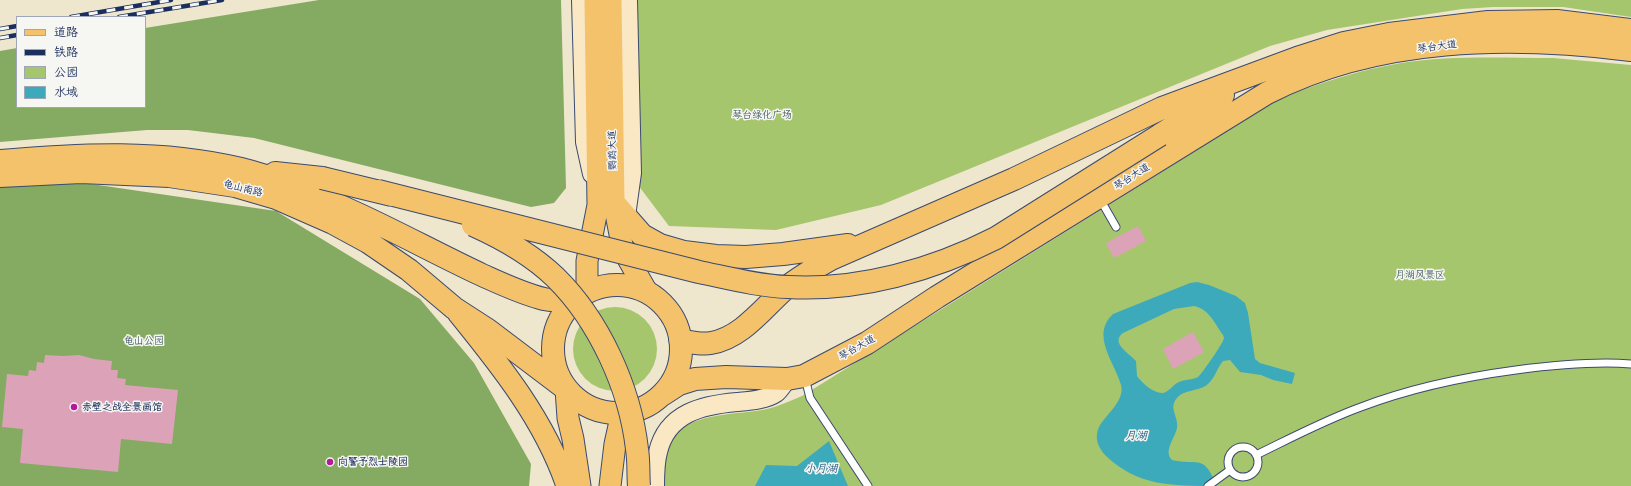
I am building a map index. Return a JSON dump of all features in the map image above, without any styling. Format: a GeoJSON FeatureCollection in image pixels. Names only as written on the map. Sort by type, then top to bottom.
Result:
{"type":"FeatureCollection","features":[{"type":"Feature","properties":{"kind":"highway","name":"琴台大道"},"geometry":{"type":"LineString","coordinates":[[680,338],[680,340],[697,343],[711,343],[730,337],[746,325],[806,272],[831,259],[1014,179],[1162,108],[1297,58],[1344,43],[1389,34],[1488,22],[1557,21],[1631,30]]}},
{"type":"Feature","properties":{"kind":"highway","name":"琴台大道"},"geometry":{"type":"LineString","coordinates":[[662,395],[679,384],[695,379],[726,377],[796,378],[867,343],[937,297],[1267,93],[1303,76],[1347,62],[1392,52],[1452,44],[1520,42],[1590,45],[1631,50]]}},
{"type":"Feature","properties":{"kind":"highway"},"geometry":{"type":"LineString","coordinates":[[242,169],[322,178],[691,270],[745,282],[788,288],[843,285],[917,270],[971,251],[996,238],[1265,70]]}},
{"type":"Feature","properties":{"kind":"highway","name":"龟山南路"},"geometry":{"type":"LineString","coordinates":[[0,161],[130,154],[196,160],[242,169]]}},
{"type":"Feature","properties":{"kind":"highway"},"geometry":{"type":"LineString","coordinates":[[242,169],[283,183],[348,209],[398,233],[432,252],[520,292],[546,300],[581,297]]}},
{"type":"Feature","properties":{"kind":"highway","name":"龟山南路"},"geometry":{"type":"LineString","coordinates":[[0,176],[81,172],[162,176],[213,182],[276,198],[326,220],[368,242],[409,270],[454,308],[488,330],[566,389]]}},
{"type":"Feature","properties":{"kind":"highway"},"geometry":{"type":"LineString","coordinates":[[378,191],[448,214],[493,233],[524,252],[555,276],[576,302],[596,331],[611,359],[626,397],[633,424],[637,450],[639,486]]}},
{"type":"Feature","properties":{"kind":"highway"},"geometry":{"type":"LineString","coordinates":[[613,208],[642,235],[660,245],[684,252],[716,256],[746,257],[783,254],[875,241]]}},
{"type":"Feature","properties":{"kind":"highway"},"geometry":{"type":"LineString","coordinates":[[617,285],[632,287],[647,292],[659,301],[668,311],[676,324],[680,338],[680,358],[674,378],[662,395],[649,404],[634,410],[616,413],[597,410],[580,402],[566,389],[557,372],[553,353],[554,334],[562,316],[581,297],[602,287],[617,285]]}},
{"type":"Feature","properties":{"kind":"main road"},"geometry":{"type":"LineString","coordinates":[[581,0],[585,142],[613,208]]}},
{"type":"Feature","properties":{"kind":"main road","name":"鹦鹉大道"},"geometry":{"type":"LineString","coordinates":[[595,0],[613,208],[623,250],[647,292]]}},
{"type":"Feature","properties":{"kind":"main road","name":"鹦鹉大道"},"geometry":{"type":"LineString","coordinates":[[581,297],[587,260],[613,208],[611,0]]}},
{"type":"Feature","properties":{"kind":"main road"},"geometry":{"type":"LineString","coordinates":[[613,208],[632,173],[628,0]]}},
{"type":"Feature","properties":{"kind":"main road"},"geometry":{"type":"LineString","coordinates":[[454,308],[494,358],[526,404],[552,449],[567,486]]}},
{"type":"Feature","properties":{"kind":"main road"},"geometry":{"type":"LineString","coordinates":[[655,486],[656,463],[660,445],[666,433],[682,417],[691,411],[703,407],[768,397],[796,378]]}},
{"type":"Feature","properties":{"kind":"main road"},"geometry":{"type":"LineString","coordinates":[[566,389],[568,418],[573,439],[580,486]]}},
{"type":"Feature","properties":{"kind":"main road"},"geometry":{"type":"LineString","coordinates":[[610,486],[615,444],[620,426],[634,410]]}},
{"type":"Feature","properties":{"kind":"lane"},"geometry":{"type":"LineString","coordinates":[[1100,197],[1116,227]]}},
{"type":"Feature","properties":{"kind":"lane"},"geometry":{"type":"LineString","coordinates":[[1256,455],[1322,423],[1360,407],[1432,384],[1487,374],[1542,367],[1599,363],[1631,364]]}},
{"type":"Feature","properties":{"kind":"lane"},"geometry":{"type":"LineString","coordinates":[[796,378],[868,486]]}},
{"type":"Feature","properties":{"kind":"lane"},"geometry":{"type":"LineString","coordinates":[[1245,447],[1249,448],[1256,455],[1258,465],[1252,474],[1248,476],[1238,476],[1230,470],[1228,460],[1229,456],[1235,449],[1245,447]]}},
{"type":"Feature","properties":{"kind":"lane"},"geometry":{"type":"LineString","coordinates":[[1208,486],[1230,470]]}},
{"type":"Feature","properties":{"kind":"green space"},"geometry":{"type":"Polygon","coordinates":[[[319,0],[561,0],[566,188],[554,203],[531,207],[254,138],[188,130],[147,130],[0,142],[0,51],[16,48],[16,108],[146,108],[146,28],[319,0]]]}},
{"type":"Feature","properties":{"kind":"green space","name":"琴台绿化广场"},"geometry":{"type":"Polygon","coordinates":[[[637,0],[1631,0],[1631,17],[1563,7],[1493,7],[1462,9],[1327,30],[1270,46],[881,205],[776,230],[669,226],[638,185],[637,0]]]}},
{"type":"Feature","properties":{"kind":"green space","name":"月湖风景区"},"geometry":{"type":"Polygon","coordinates":[[[1496,57],[1553,58],[1631,65],[1631,486],[660,486],[668,446],[674,436],[682,428],[704,418],[767,409],[802,396],[1279,99],[1370,69],[1420,60],[1496,57]]]}},
{"type":"Feature","properties":{"kind":"green space","name":"龟山公园"},"geometry":{"type":"Polygon","coordinates":[[[64,180],[276,211],[420,299],[474,363],[531,464],[529,486],[0,486],[0,187],[64,180]]]}},
{"type":"Feature","properties":{"kind":"green space"},"geometry":{"type":"Polygon","coordinates":[[[607,307],[623,307],[639,314],[650,325],[657,341],[657,357],[654,365],[645,379],[639,384],[623,391],[607,391],[591,384],[580,373],[573,357],[573,341],[580,325],[591,314],[607,307]]]}},
{"type":"Feature","properties":{"kind":"water","name":"月湖"},"geometry":{"type":"Polygon","coordinates":[[[1197,282],[1209,285],[1236,296],[1245,303],[1255,359],[1260,363],[1295,373],[1292,384],[1273,380],[1261,375],[1240,372],[1230,360],[1223,361],[1208,384],[1204,387],[1180,395],[1174,402],[1173,405],[1177,420],[1177,428],[1169,449],[1172,460],[1195,462],[1204,465],[1208,469],[1217,486],[1185,486],[1156,482],[1142,478],[1117,465],[1105,455],[1100,449],[1097,439],[1099,427],[1118,402],[1121,391],[1118,376],[1106,349],[1104,340],[1106,322],[1113,314],[1190,283],[1197,282]],[[1194,306],[1174,309],[1123,333],[1120,337],[1119,340],[1122,348],[1136,361],[1137,376],[1151,389],[1159,393],[1164,393],[1175,384],[1198,377],[1208,365],[1223,341],[1223,335],[1211,318],[1204,310],[1194,306]]]}},
{"type":"Feature","properties":{"kind":"water","name":"小月湖"},"geometry":{"type":"Polygon","coordinates":[[[829,441],[848,486],[755,486],[766,465],[797,466],[829,441]]]}},
{"type":"Feature","properties":{"kind":"building"},"geometry":{"type":"Polygon","coordinates":[[[1138,226],[1146,241],[1114,258],[1106,243],[1138,226]]]}},
{"type":"Feature","properties":{"kind":"building"},"geometry":{"type":"Polygon","coordinates":[[[1193,332],[1204,352],[1173,369],[1163,349],[1193,332]]]}},
{"type":"Feature","properties":{"kind":"building"},"geometry":{"type":"Polygon","coordinates":[[[45,355],[79,355],[94,359],[112,361],[111,370],[118,370],[117,378],[126,379],[125,385],[178,390],[172,444],[121,439],[118,472],[20,463],[23,429],[2,427],[7,374],[28,376],[29,370],[36,371],[37,362],[44,363],[45,355]]]}},
{"type":"Feature","properties":{"kind":"railway"},"geometry":{"type":"LineString","coordinates":[[77,16],[171,0]]}},
{"type":"Feature","properties":{"kind":"railway"},"geometry":{"type":"LineString","coordinates":[[125,16],[222,0]]}},
{"type":"Feature","properties":{"kind":"railway"},"geometry":{"type":"LineString","coordinates":[[0,29],[16,26]]}},
{"type":"Feature","properties":{"kind":"railway"},"geometry":{"type":"LineString","coordinates":[[0,38],[16,35]]}},
{"type":"Feature","properties":{"kind":"place","name":"赤壁之战全景画馆"},"geometry":{"type":"Point","coordinates":[74,407]}},
{"type":"Feature","properties":{"kind":"place","name":"向警予烈士陵园"},"geometry":{"type":"Point","coordinates":[330,462]}}]}
